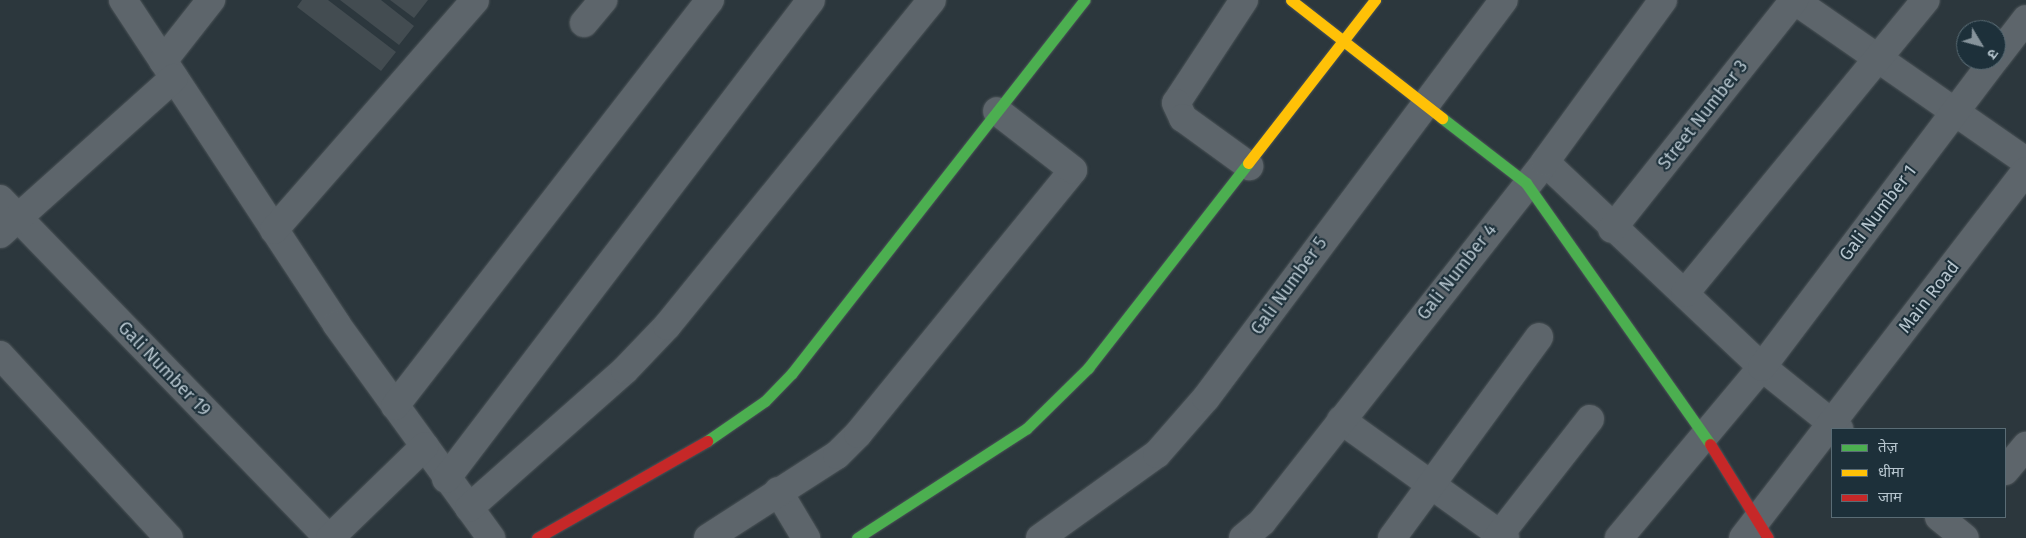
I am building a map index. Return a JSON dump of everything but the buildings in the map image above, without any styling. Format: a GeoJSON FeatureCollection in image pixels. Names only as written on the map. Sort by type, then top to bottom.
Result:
{"type":"FeatureCollection","features":[{"type":"Feature","properties":{"kind":"street"},"geometry":{"type":"LineString","coordinates":[[123,0],[274,230],[446,479],[491,538]]}},
{"type":"Feature","properties":{"kind":"street"},"geometry":{"type":"LineString","coordinates":[[6,217],[168,69],[211,0]]}},
{"type":"Feature","properties":{"kind":"street"},"geometry":{"type":"LineString","coordinates":[[274,230],[475,0]]}},
{"type":"Feature","properties":{"kind":"street"},"geometry":{"type":"LineString","coordinates":[[584,23],[603,0]]}},
{"type":"Feature","properties":{"kind":"street"},"geometry":{"type":"LineString","coordinates":[[395,406],[710,0]]}},
{"type":"Feature","properties":{"kind":"street"},"geometry":{"type":"LineString","coordinates":[[446,479],[811,0]]}},
{"type":"Feature","properties":{"kind":"street"},"geometry":{"type":"LineString","coordinates":[[469,508],[625,370],[667,326],[932,0]]}},
{"type":"Feature","properties":{"kind":"street"},"geometry":{"type":"LineString","coordinates":[[537,538],[723,432],[765,401],[792,373],[1084,0]]}},
{"type":"Feature","properties":{"kind":"street"},"geometry":{"type":"LineString","coordinates":[[1244,0],[1176,103],[1183,118],[1249,166]]}},
{"type":"Feature","properties":{"kind":"street"},"geometry":{"type":"LineString","coordinates":[[1291,0],[1342,43],[1526,183],[1704,436],[1755,533]]}},
{"type":"Feature","properties":{"kind":"street"},"geometry":{"type":"LineString","coordinates":[[857,538],[1027,428],[1088,368],[1249,166],[1375,0]]}},
{"type":"Feature","properties":{"kind":"street","name":"Gali Number 5"},"geometry":{"type":"LineString","coordinates":[[1040,538],[1157,454],[1176,433],[1206,398],[1424,104],[1504,0]]}},
{"type":"Feature","properties":{"kind":"street","name":"Gali Number 4"},"geometry":{"type":"LineString","coordinates":[[1243,538],[1262,522],[1526,183],[1545,162],[1663,0]]}},
{"type":"Feature","properties":{"kind":"street"},"geometry":{"type":"LineString","coordinates":[[1794,0],[2026,161]]}},
{"type":"Feature","properties":{"kind":"street","name":"Street Number 3"},"geometry":{"type":"LineString","coordinates":[[1612,229],[1794,0]]}},
{"type":"Feature","properties":{"kind":"street"},"geometry":{"type":"LineString","coordinates":[[1685,293],[1880,59],[1926,0]]}},
{"type":"Feature","properties":{"kind":"street","name":"Gali Number 1"},"geometry":{"type":"LineString","coordinates":[[2006,45],[2026,19]]}},
{"type":"Feature","properties":{"kind":"street","name":"Gali Number 1"},"geometry":{"type":"LineString","coordinates":[[1619,538],[1762,367],[1987,70]]}},
{"type":"Feature","properties":{"kind":"street"},"geometry":{"type":"LineString","coordinates":[[708,538],[778,491],[837,455],[858,434],[1073,170],[997,111]]}},
{"type":"Feature","properties":{"kind":"street"},"geometry":{"type":"LineString","coordinates":[[1545,162],[1612,229],[1685,293],[1762,367],[1835,426]]}},
{"type":"Feature","properties":{"kind":"street","name":"Main Road"},"geometry":{"type":"LineString","coordinates":[[1835,426],[2026,171]]}},
{"type":"Feature","properties":{"kind":"street","name":"Gali Number 19"},"geometry":{"type":"LineString","coordinates":[[6,217],[329,538]]}},
{"type":"Feature","properties":{"kind":"street"},"geometry":{"type":"LineString","coordinates":[[1392,538],[1429,483],[1539,337]]}},
{"type":"Feature","properties":{"kind":"street"},"geometry":{"type":"LineString","coordinates":[[0,355],[169,538]]}},
{"type":"Feature","properties":{"kind":"street"},"geometry":{"type":"LineString","coordinates":[[1341,420],[1501,537],[1590,419]]}},
{"type":"Feature","properties":{"kind":"street","name":"Main Road"},"geometry":{"type":"LineString","coordinates":[[1755,533],[1831,431]]}},
{"type":"Feature","properties":{"kind":"street"},"geometry":{"type":"LineString","coordinates":[[329,538],[425,446]]}},
{"type":"Feature","properties":{"kind":"street"},"geometry":{"type":"LineString","coordinates":[[2006,470],[2026,447]]}},
{"type":"Feature","properties":{"kind":"street"},"geometry":{"type":"LineString","coordinates":[[778,491],[806,538]]}},
{"type":"Feature","properties":{"kind":"traffic: fast"},"geometry":{"type":"LineString","coordinates":[[707,441],[765,401],[792,373],[1084,0]]}},
{"type":"Feature","properties":{"kind":"traffic: fast"},"geometry":{"type":"LineString","coordinates":[[1442,118],[1526,183],[1710,444]]}},
{"type":"Feature","properties":{"kind":"traffic: fast"},"geometry":{"type":"LineString","coordinates":[[857,538],[1027,428],[1088,368],[1248,163]]}},
{"type":"Feature","properties":{"kind":"traffic: slow"},"geometry":{"type":"LineString","coordinates":[[1291,0],[1442,118]]}},
{"type":"Feature","properties":{"kind":"traffic: slow"},"geometry":{"type":"LineString","coordinates":[[1248,163],[1375,0]]}},
{"type":"Feature","properties":{"kind":"traffic: jam"},"geometry":{"type":"LineString","coordinates":[[537,538],[707,441]]}},
{"type":"Feature","properties":{"kind":"traffic: jam"},"geometry":{"type":"LineString","coordinates":[[1710,444],[1768,538]]}}]}
